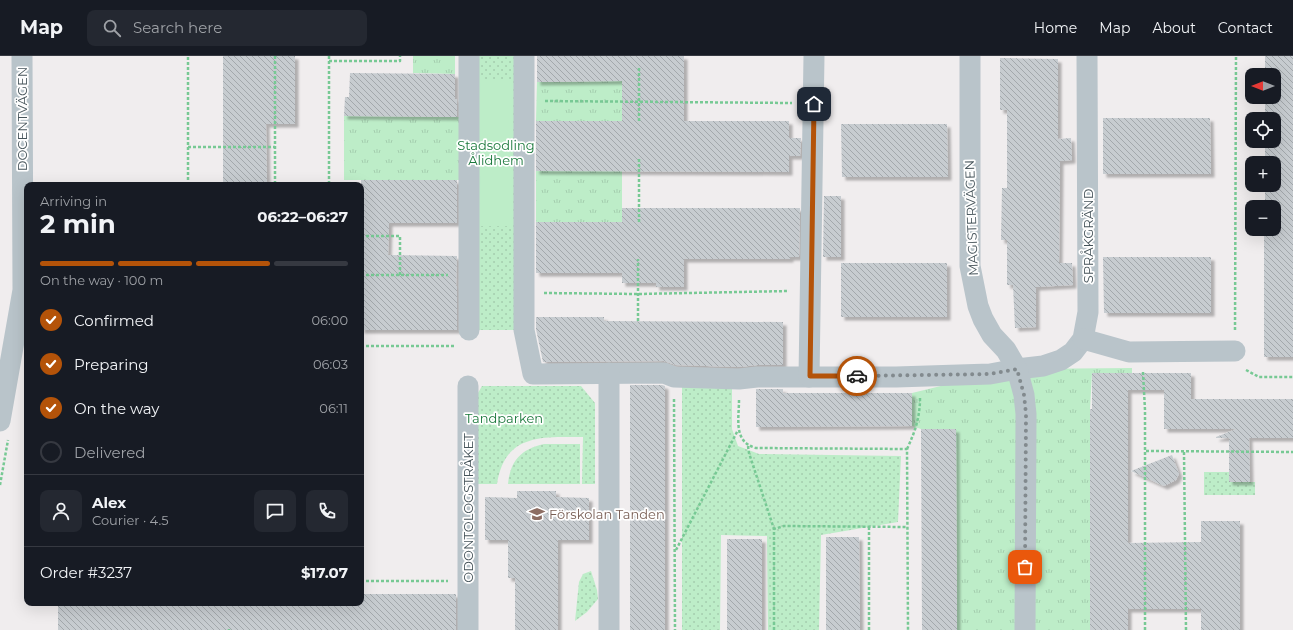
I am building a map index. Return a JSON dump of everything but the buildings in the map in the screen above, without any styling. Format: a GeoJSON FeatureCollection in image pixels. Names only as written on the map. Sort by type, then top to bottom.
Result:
{"type":"FeatureCollection","features":[{"type":"Feature","properties":{"kind":"street","name":"DOCENTVÄGEN"},"geometry":{"type":"LineString","coordinates":[[0,421],[23,290],[22,56]]}},
{"type":"Feature","properties":{"kind":"street"},"geometry":{"type":"LineString","coordinates":[[464,338],[469,275],[469,56]]}},
{"type":"Feature","properties":{"kind":"street"},"geometry":{"type":"LineString","coordinates":[[524,56],[524,330],[533,374],[664,373],[674,376],[739,379],[810,376],[921,376],[990,374],[1042,366],[1061,360],[1073,352],[1083,339],[1129,352],[1235,351]]}},
{"type":"Feature","properties":{"kind":"street"},"geometry":{"type":"LineString","coordinates":[[810,376],[814,56]]}},
{"type":"Feature","properties":{"kind":"street","name":"MAGISTERVÄGEN"},"geometry":{"type":"LineString","coordinates":[[970,56],[970,266],[978,306],[983,319],[992,334],[1006,350],[1017,369],[1024,395],[1026,414],[1025,630]]}},
{"type":"Feature","properties":{"kind":"street","name":"SPRÅKGRÄND"},"geometry":{"type":"LineString","coordinates":[[1083,339],[1088,312],[1087,56]]}},
{"type":"Feature","properties":{"kind":"street"},"geometry":{"type":"LineString","coordinates":[[609,373],[609,630]]}},
{"type":"Feature","properties":{"kind":"street","name":"ODONTOLOGSTRÅKET"},"geometry":{"type":"LineString","coordinates":[[468,386],[468,630]]}},
{"type":"Feature","properties":{"kind":"path"},"geometry":{"type":"LineString","coordinates":[[188,56],[188,182]]}},
{"type":"Feature","properties":{"kind":"path"},"geometry":{"type":"LineString","coordinates":[[275,56],[275,182]]}},
{"type":"Feature","properties":{"kind":"path"},"geometry":{"type":"LineString","coordinates":[[329,56],[329,182]]}},
{"type":"Feature","properties":{"kind":"path"},"geometry":{"type":"LineString","coordinates":[[329,61],[400,61],[400,56]]}},
{"type":"Feature","properties":{"kind":"path"},"geometry":{"type":"LineString","coordinates":[[1236,56],[1235,351],[1243,368],[1259,378],[1293,378]]}},
{"type":"Feature","properties":{"kind":"path"},"geometry":{"type":"LineString","coordinates":[[639,67],[639,121]]}},
{"type":"Feature","properties":{"kind":"path"},"geometry":{"type":"LineString","coordinates":[[524,101],[814,104]]}},
{"type":"Feature","properties":{"kind":"path"},"geometry":{"type":"LineString","coordinates":[[188,147],[275,147]]}},
{"type":"Feature","properties":{"kind":"path"},"geometry":{"type":"LineString","coordinates":[[639,157],[639,222]]}},
{"type":"Feature","properties":{"kind":"path"},"geometry":{"type":"LineString","coordinates":[[364,236],[400,236],[400,275]]}},
{"type":"Feature","properties":{"kind":"path"},"geometry":{"type":"LineString","coordinates":[[638,259],[638,321]]}},
{"type":"Feature","properties":{"kind":"path"},"geometry":{"type":"LineString","coordinates":[[364,275],[469,275]]}},
{"type":"Feature","properties":{"kind":"path"},"geometry":{"type":"LineString","coordinates":[[524,292],[638,294],[811,291]]}},
{"type":"Feature","properties":{"kind":"path"},"geometry":{"type":"LineString","coordinates":[[364,346],[464,338]]}},
{"type":"Feature","properties":{"kind":"path"},"geometry":{"type":"LineString","coordinates":[[1142,352],[1146,410],[1145,630]]}},
{"type":"Feature","properties":{"kind":"path"},"geometry":{"type":"LineString","coordinates":[[674,376],[675,630]]}},
{"type":"Feature","properties":{"kind":"path"},"geometry":{"type":"LineString","coordinates":[[908,630],[907,449],[914,436],[919,418],[921,376]]}},
{"type":"Feature","properties":{"kind":"path"},"geometry":{"type":"LineString","coordinates":[[739,379],[739,430],[740,436],[748,446],[756,448],[907,449]]}},
{"type":"Feature","properties":{"kind":"path"},"geometry":{"type":"LineString","coordinates":[[675,551],[739,430]]}},
{"type":"Feature","properties":{"kind":"path"},"geometry":{"type":"LineString","coordinates":[[748,446],[774,529],[774,630]]}},
{"type":"Feature","properties":{"kind":"path"},"geometry":{"type":"LineString","coordinates":[[1146,451],[1293,452]]}},
{"type":"Feature","properties":{"kind":"path"},"geometry":{"type":"LineString","coordinates":[[1184,452],[1186,630]]}},
{"type":"Feature","properties":{"kind":"path"},"geometry":{"type":"LineString","coordinates":[[774,529],[784,526],[907,527]]}},
{"type":"Feature","properties":{"kind":"path"},"geometry":{"type":"LineString","coordinates":[[869,527],[869,630]]}},
{"type":"Feature","properties":{"kind":"path"},"geometry":{"type":"LineString","coordinates":[[364,581],[468,581]]}},
{"type":"Feature","properties":{"kind":"green space"},"geometry":{"type":"Polygon","coordinates":[[[413,56],[455,56],[455,74],[413,73],[413,56]]]}},
{"type":"Feature","properties":{"kind":"green space"},"geometry":{"type":"Polygon","coordinates":[[[477,56],[516,56],[515,330],[477,330],[477,56]]]}},
{"type":"Feature","properties":{"kind":"green space","name":"Stadsodling Ålidhem"},"geometry":{"type":"Polygon","coordinates":[[[480,79],[511,79],[511,226],[481,226],[480,79]]]}},
{"type":"Feature","properties":{"kind":"green space"},"geometry":{"type":"Polygon","coordinates":[[[622,81],[622,121],[536,121],[537,82],[622,81]]]}},
{"type":"Feature","properties":{"kind":"green space"},"geometry":{"type":"Polygon","coordinates":[[[344,116],[460,117],[462,180],[344,180],[344,116]]]}},
{"type":"Feature","properties":{"kind":"green space"},"geometry":{"type":"Polygon","coordinates":[[[536,171],[622,171],[622,222],[536,222],[536,171]]]}},
{"type":"Feature","properties":{"kind":"green space"},"geometry":{"type":"Polygon","coordinates":[[[1132,368],[1132,373],[1092,373],[1090,409],[1090,630],[957,630],[956,429],[921,429],[912,426],[912,393],[1017,369],[1132,368]]]}},
{"type":"Feature","properties":{"kind":"green space"},"geometry":{"type":"Polygon","coordinates":[[[682,384],[732,385],[732,429],[738,446],[759,454],[901,456],[898,522],[821,535],[819,630],[768,630],[767,536],[721,535],[720,630],[682,630],[682,384]]]}},
{"type":"Feature","properties":{"kind":"green space","name":"Tandparken"},"geometry":{"type":"Polygon","coordinates":[[[482,386],[581,386],[595,403],[595,484],[582,484],[583,437],[553,437],[528,441],[517,447],[508,455],[501,467],[497,484],[471,484],[471,405],[482,386]]]}},
{"type":"Feature","properties":{"kind":"green space"},"geometry":{"type":"Polygon","coordinates":[[[544,444],[580,444],[580,484],[508,484],[511,469],[518,457],[529,449],[544,444]]]}},
{"type":"Feature","properties":{"kind":"green space"},"geometry":{"type":"Polygon","coordinates":[[[1204,472],[1229,472],[1229,482],[1255,482],[1255,495],[1204,495],[1204,472]]]}},
{"type":"Feature","properties":{"kind":"green space"},"geometry":{"type":"Polygon","coordinates":[[[591,571],[597,590],[598,599],[587,612],[575,621],[579,582],[583,574],[591,571]]]}},
{"type":"Feature","properties":{"kind":"way so far"},"geometry":{"type":"LineString","coordinates":[[857,376],[990,374],[1017,369],[1024,395],[1026,414],[1025,567]]}},
{"type":"Feature","properties":{"kind":"place","name":"Förskolan Tanden"},"geometry":{"type":"Point","coordinates":[537,514]}},
{"type":"Feature","properties":{"kind":"route"},"geometry":{"type":"LineString","coordinates":[[814,104],[810,376],[857,376]]}}]}
